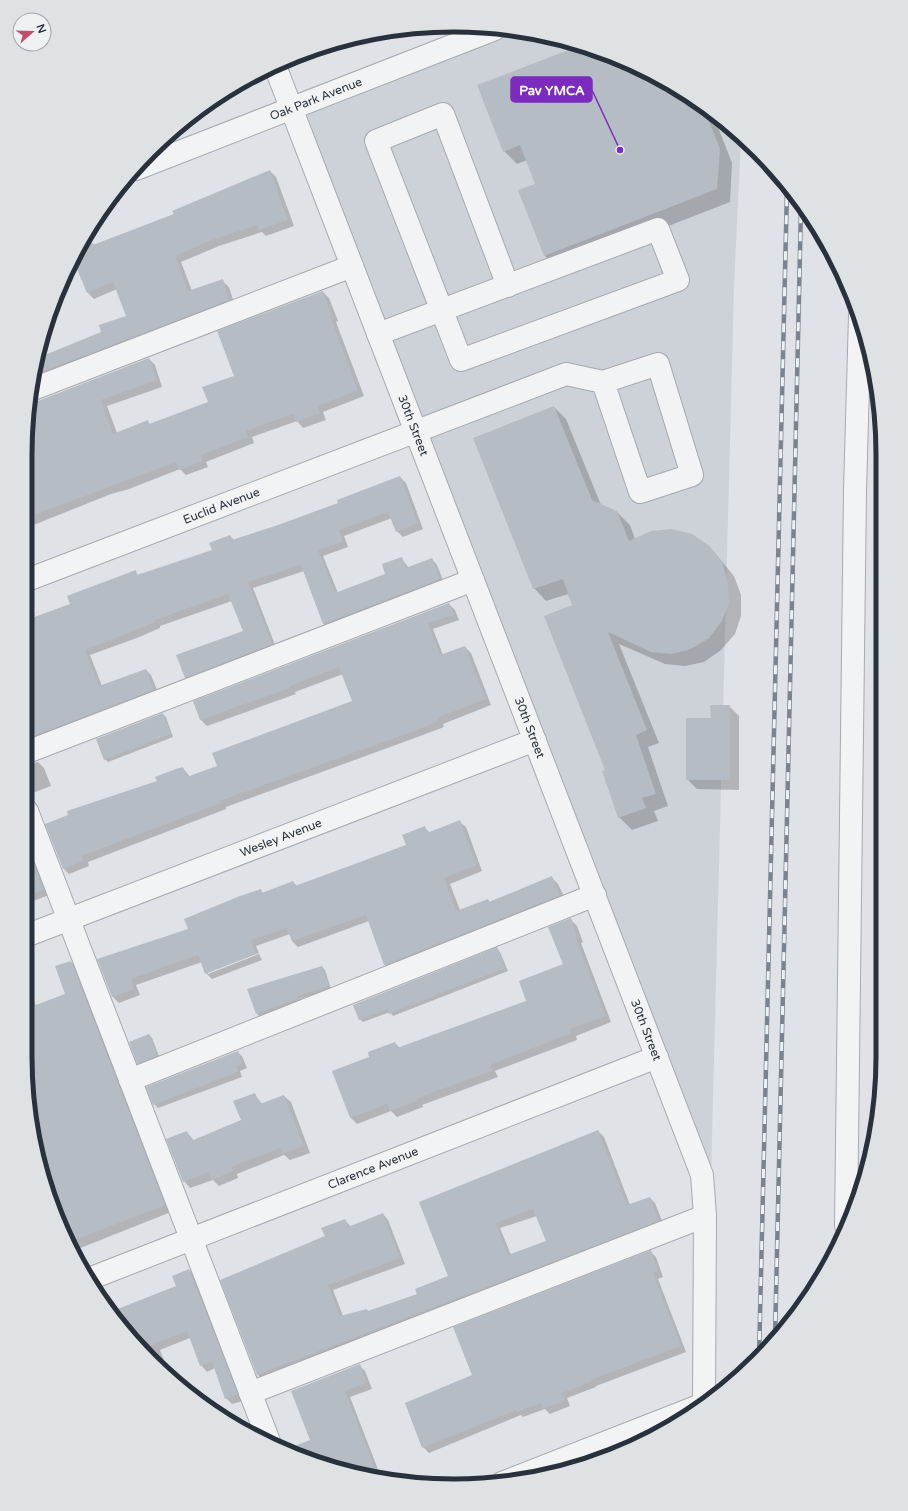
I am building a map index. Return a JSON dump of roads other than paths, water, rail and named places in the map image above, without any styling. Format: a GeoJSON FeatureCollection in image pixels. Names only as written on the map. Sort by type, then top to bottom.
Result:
{"type":"FeatureCollection","features":[{"type":"Feature","properties":{"kind":"street","name":"Oak Park Avenue"},"geometry":{"type":"LineString","coordinates":[[148,164],[484,33]]}},
{"type":"Feature","properties":{"kind":"street","name":"30th Street"},"geometry":{"type":"LineString","coordinates":[[277,71],[702,1175],[705,1216],[704,1397]]}},
{"type":"Feature","properties":{"kind":"street"},"geometry":{"type":"LineString","coordinates":[[378,334],[441,311],[508,286],[658,229],[678,280],[460,360],[441,311],[376,140],[443,114],[508,286]]}},
{"type":"Feature","properties":{"kind":"street"},"geometry":{"type":"LineString","coordinates":[[38,387],[352,266]]}},
{"type":"Feature","properties":{"kind":"street"},"geometry":{"type":"LineString","coordinates":[[846,1213],[855,490],[859,336]]}},
{"type":"Feature","properties":{"kind":"street"},"geometry":{"type":"LineString","coordinates":[[658,364],[692,475],[640,492],[603,382],[658,364]]}},
{"type":"Feature","properties":{"kind":"street","name":"Euclid Avenue"},"geometry":{"type":"LineString","coordinates":[[32,578],[566,374],[603,382]]}},
{"type":"Feature","properties":{"kind":"street"},"geometry":{"type":"LineString","coordinates":[[32,750],[473,580]]}},
{"type":"Feature","properties":{"kind":"street","name":"Wesley Avenue"},"geometry":{"type":"LineString","coordinates":[[32,933],[535,740]]}},
{"type":"Feature","properties":{"kind":"street"},"geometry":{"type":"LineString","coordinates":[[32,822],[266,1435]]}},
{"type":"Feature","properties":{"kind":"street"},"geometry":{"type":"LineString","coordinates":[[130,1080],[595,896]]}},
{"type":"Feature","properties":{"kind":"street","name":"Clarence Avenue"},"geometry":{"type":"LineString","coordinates":[[94,1277],[656,1057]]}},
{"type":"Feature","properties":{"kind":"street"},"geometry":{"type":"LineString","coordinates":[[250,1393],[705,1216]]}},
{"type":"Feature","properties":{"kind":"street"},"geometry":{"type":"LineString","coordinates":[[531,1472],[678,1414]]}},
{"type":"Feature","properties":{"kind":"railway"},"geometry":{"type":"LineString","coordinates":[[759,1347],[787,195]]}},
{"type":"Feature","properties":{"kind":"railway"},"geometry":{"type":"LineString","coordinates":[[775,1330],[801,214]]}},
{"type":"Feature","properties":{"kind":"place","name":"Pav YMCA"},"geometry":{"type":"Point","coordinates":[620,150]}}]}
